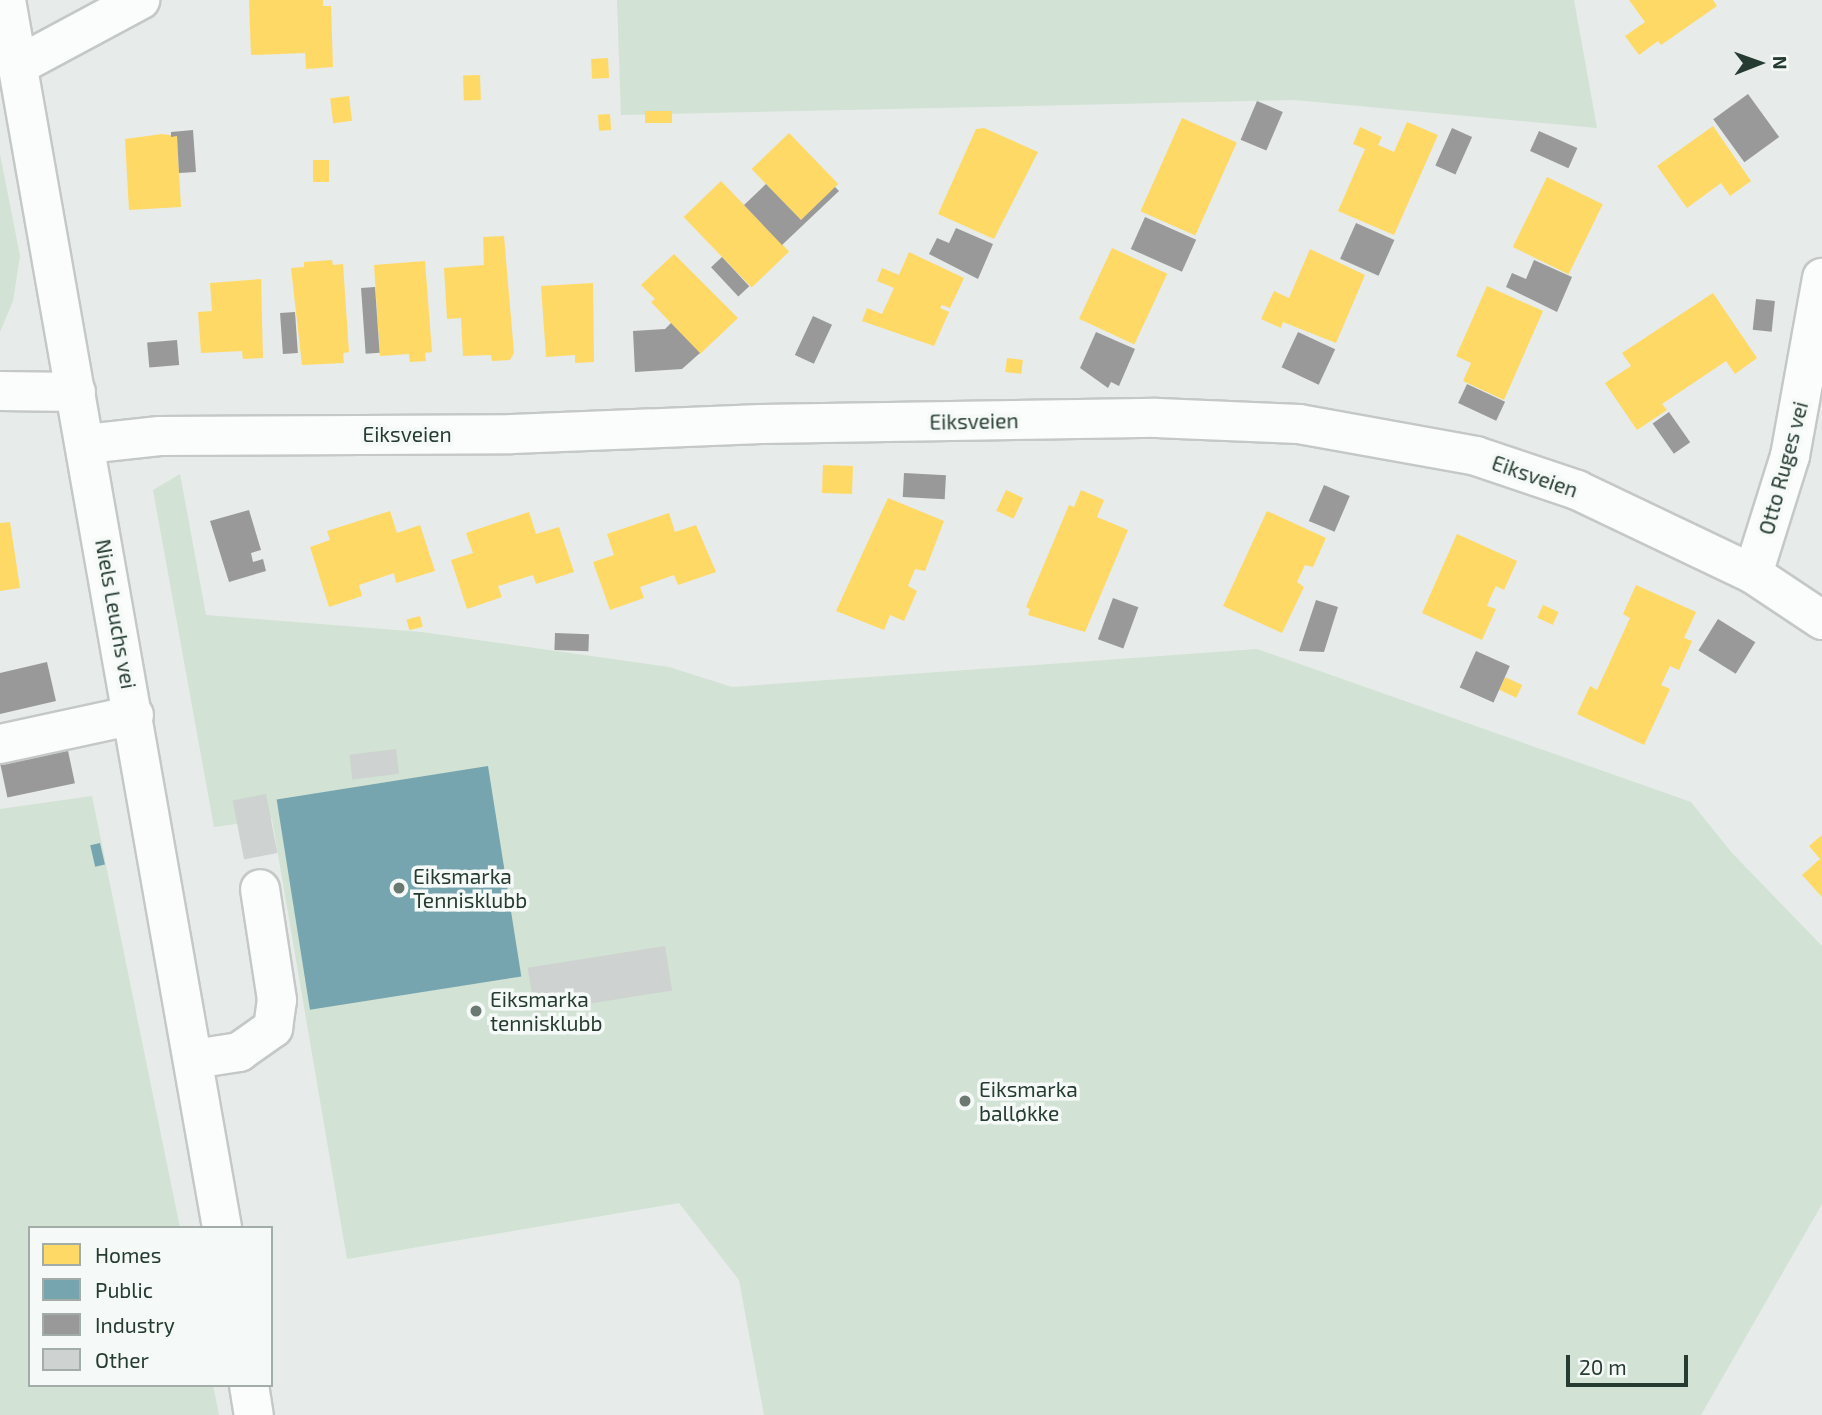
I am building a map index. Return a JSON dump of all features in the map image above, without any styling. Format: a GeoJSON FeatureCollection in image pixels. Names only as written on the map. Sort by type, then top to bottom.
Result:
{"type":"FeatureCollection","features":[{"type":"Feature","properties":{"kind":"street","name":"Niels Leuchs vei"},"geometry":{"type":"LineString","coordinates":[[6,0],[134,715],[222,1226]]}},
{"type":"Feature","properties":{"kind":"street"},"geometry":{"type":"LineString","coordinates":[[17,66],[140,0]]}},
{"type":"Feature","properties":{"kind":"street","name":"Otto Ruges vei"},"geometry":{"type":"LineString","coordinates":[[1753,574],[1790,456],[1822,278]]}},
{"type":"Feature","properties":{"kind":"street"},"geometry":{"type":"LineString","coordinates":[[0,391],[76,392]]}},
{"type":"Feature","properties":{"kind":"street","name":"Eiksveien"},"geometry":{"type":"LineString","coordinates":[[86,444],[160,436],[512,434],[761,424],[1157,418],[1299,424],[1421,443],[1533,474],[1673,532],[1753,574],[1822,620]]}},
{"type":"Feature","properties":{"kind":"street"},"geometry":{"type":"LineString","coordinates":[[0,744],[134,715]]}},
{"type":"Feature","properties":{"kind":"street"},"geometry":{"type":"LineString","coordinates":[[194,1059],[239,1052],[273,1028],[277,1000],[260,889]]}},
{"type":"Feature","properties":{"kind":"street"},"geometry":{"type":"LineString","coordinates":[[249,1387],[254,1415]]}},
{"type":"Feature","properties":{"kind":"green space"},"geometry":{"type":"Polygon","coordinates":[[[617,0],[1574,0],[1597,128],[1294,100],[621,115],[617,0]]]}},
{"type":"Feature","properties":{"kind":"green space"},"geometry":{"type":"Polygon","coordinates":[[[0,154],[20,256],[13,301],[0,332],[0,154]]]}},
{"type":"Feature","properties":{"kind":"green space"},"geometry":{"type":"Polygon","coordinates":[[[180,474],[206,615],[421,632],[669,667],[732,687],[1257,649],[1691,802],[1732,853],[1822,946],[1822,1204],[1701,1415],[764,1415],[739,1280],[679,1203],[347,1259],[272,819],[214,827],[153,490],[180,474]]]}},
{"type":"Feature","properties":{"kind":"green space"},"geometry":{"type":"Polygon","coordinates":[[[92,796],[180,1226],[28,1226],[28,1387],[213,1387],[219,1415],[0,1415],[0,809],[92,796]]]}},
{"type":"Feature","properties":{"kind":"building: Homes"},"geometry":{"type":"Polygon","coordinates":[[[249,0],[323,0],[323,6],[331,6],[333,67],[306,69],[305,53],[251,55],[249,0]]]}},
{"type":"Feature","properties":{"kind":"building: Homes"},"geometry":{"type":"Polygon","coordinates":[[[1629,0],[1713,0],[1717,6],[1661,45],[1658,41],[1639,55],[1625,36],[1645,22],[1629,0]]]}},
{"type":"Feature","properties":{"kind":"building: Homes"},"geometry":{"type":"Polygon","coordinates":[[[608,58],[609,78],[592,79],[591,59],[608,58]]]}},
{"type":"Feature","properties":{"kind":"building: Homes"},"geometry":{"type":"Polygon","coordinates":[[[480,75],[481,100],[464,101],[463,76],[480,75]]]}},
{"type":"Feature","properties":{"kind":"building: Homes"},"geometry":{"type":"Polygon","coordinates":[[[349,96],[352,121],[333,123],[330,98],[349,96]]]}},
{"type":"Feature","properties":{"kind":"building: Homes"},"geometry":{"type":"Polygon","coordinates":[[[645,111],[672,111],[672,123],[645,123],[645,111]]]}},
{"type":"Feature","properties":{"kind":"building: Homes"},"geometry":{"type":"Polygon","coordinates":[[[610,114],[611,130],[599,131],[598,115],[610,114]]]}},
{"type":"Feature","properties":{"kind":"building: Homes"},"geometry":{"type":"Polygon","coordinates":[[[1182,118],[1237,142],[1195,236],[1141,211],[1182,118]]]}},
{"type":"Feature","properties":{"kind":"building: Homes"},"geometry":{"type":"Polygon","coordinates":[[[1407,122],[1438,135],[1394,235],[1338,211],[1365,149],[1353,144],[1360,127],[1382,137],[1378,145],[1394,152],[1407,122]]]}},
{"type":"Feature","properties":{"kind":"building: Homes"},"geometry":{"type":"Polygon","coordinates":[[[1713,126],[1751,181],[1730,196],[1721,183],[1687,208],[1657,166],[1713,126]]]}},
{"type":"Feature","properties":{"kind":"building: Homes"},"geometry":{"type":"Polygon","coordinates":[[[984,128],[1038,152],[994,239],[938,214],[976,129],[984,128]]]}},
{"type":"Feature","properties":{"kind":"building: Homes"},"geometry":{"type":"Polygon","coordinates":[[[789,133],[838,184],[801,220],[752,169],[789,133]]]}},
{"type":"Feature","properties":{"kind":"building: Homes"},"geometry":{"type":"Polygon","coordinates":[[[162,134],[177,136],[181,207],[129,210],[125,139],[162,134]]]}},
{"type":"Feature","properties":{"kind":"building: Homes"},"geometry":{"type":"Polygon","coordinates":[[[313,160],[329,160],[329,182],[313,182],[313,160]]]}},
{"type":"Feature","properties":{"kind":"building: Homes"},"geometry":{"type":"Polygon","coordinates":[[[1547,177],[1603,204],[1569,274],[1513,247],[1547,177]]]}},
{"type":"Feature","properties":{"kind":"building: Homes"},"geometry":{"type":"Polygon","coordinates":[[[721,181],[789,251],[752,288],[684,217],[721,181]]]}},
{"type":"Feature","properties":{"kind":"building: Homes"},"geometry":{"type":"Polygon","coordinates":[[[504,236],[514,353],[510,360],[492,361],[491,355],[463,356],[461,318],[447,319],[444,268],[484,265],[483,237],[504,236]]]}},
{"type":"Feature","properties":{"kind":"building: Homes"},"geometry":{"type":"Polygon","coordinates":[[[1112,248],[1167,274],[1134,344],[1079,319],[1112,248]]]}},
{"type":"Feature","properties":{"kind":"building: Homes"},"geometry":{"type":"Polygon","coordinates":[[[1310,249],[1365,275],[1336,343],[1283,322],[1281,328],[1261,319],[1274,291],[1289,298],[1310,249]]]}},
{"type":"Feature","properties":{"kind":"building: Homes"},"geometry":{"type":"Polygon","coordinates":[[[909,252],[964,278],[950,308],[942,305],[940,308],[949,312],[934,346],[862,321],[867,308],[882,314],[894,288],[877,281],[882,268],[899,275],[909,252]]]}},
{"type":"Feature","properties":{"kind":"building: Homes"},"geometry":{"type":"Polygon","coordinates":[[[674,254],[738,318],[700,354],[651,302],[655,299],[641,285],[674,254]]]}},
{"type":"Feature","properties":{"kind":"building: Homes"},"geometry":{"type":"Polygon","coordinates":[[[332,260],[333,265],[343,264],[349,352],[343,353],[344,363],[302,365],[291,268],[304,267],[304,262],[332,260]]]}},
{"type":"Feature","properties":{"kind":"building: Homes"},"geometry":{"type":"Polygon","coordinates":[[[425,261],[432,352],[425,353],[426,361],[410,362],[409,354],[380,356],[374,265],[425,261]]]}},
{"type":"Feature","properties":{"kind":"building: Homes"},"geometry":{"type":"Polygon","coordinates":[[[261,279],[263,358],[243,359],[242,351],[201,353],[198,312],[212,311],[210,283],[261,279]]]}},
{"type":"Feature","properties":{"kind":"building: Homes"},"geometry":{"type":"Polygon","coordinates":[[[593,283],[594,362],[575,363],[575,355],[546,357],[541,286],[593,283]]]}},
{"type":"Feature","properties":{"kind":"building: Homes"},"geometry":{"type":"Polygon","coordinates":[[[1487,286],[1543,311],[1504,400],[1463,381],[1471,363],[1456,356],[1487,286]]]}},
{"type":"Feature","properties":{"kind":"building: Homes"},"geometry":{"type":"Polygon","coordinates":[[[1713,293],[1757,358],[1735,374],[1726,361],[1662,404],[1667,410],[1637,430],[1605,383],[1631,366],[1622,353],[1713,293]]]}},
{"type":"Feature","properties":{"kind":"building: Homes"},"geometry":{"type":"Polygon","coordinates":[[[1007,358],[1023,360],[1021,374],[1005,372],[1007,358]]]}},
{"type":"Feature","properties":{"kind":"building: Homes"},"geometry":{"type":"Polygon","coordinates":[[[823,465],[853,466],[852,494],[822,493],[823,465]]]}},
{"type":"Feature","properties":{"kind":"building: Homes"},"geometry":{"type":"Polygon","coordinates":[[[1006,490],[1023,498],[1013,519],[996,511],[1006,490]]]}},
{"type":"Feature","properties":{"kind":"building: Homes"},"geometry":{"type":"Polygon","coordinates":[[[1081,490],[1104,500],[1097,517],[1128,530],[1085,632],[1028,615],[1030,609],[1026,607],[1069,505],[1074,507],[1081,490]]]}},
{"type":"Feature","properties":{"kind":"building: Homes"},"geometry":{"type":"Polygon","coordinates":[[[888,498],[944,521],[925,571],[915,569],[908,586],[917,591],[904,621],[890,615],[884,630],[836,611],[888,498]]]}},
{"type":"Feature","properties":{"kind":"building: Homes"},"geometry":{"type":"Polygon","coordinates":[[[390,511],[397,533],[420,525],[435,571],[396,583],[394,573],[359,585],[362,596],[329,607],[310,547],[330,540],[327,531],[390,511]]]}},
{"type":"Feature","properties":{"kind":"building: Homes"},"geometry":{"type":"Polygon","coordinates":[[[1267,511],[1326,538],[1313,567],[1305,565],[1297,582],[1304,587],[1282,633],[1223,606],[1267,511]]]}},
{"type":"Feature","properties":{"kind":"building: Homes"},"geometry":{"type":"Polygon","coordinates":[[[529,512],[536,534],[559,527],[574,572],[536,584],[533,575],[498,586],[502,597],[467,609],[451,560],[473,553],[466,533],[529,512]]]}},
{"type":"Feature","properties":{"kind":"building: Homes"},"geometry":{"type":"Polygon","coordinates":[[[669,513],[675,532],[696,525],[716,572],[678,585],[674,575],[640,587],[644,598],[610,610],[593,562],[614,555],[607,534],[669,513]]]}},
{"type":"Feature","properties":{"kind":"building: Homes"},"geometry":{"type":"Polygon","coordinates":[[[10,522],[20,588],[0,591],[0,523],[10,522]]]}},
{"type":"Feature","properties":{"kind":"building: Homes"},"geometry":{"type":"Polygon","coordinates":[[[1457,534],[1517,561],[1504,590],[1496,586],[1491,596],[1487,606],[1496,609],[1482,640],[1422,613],[1457,534]]]}},
{"type":"Feature","properties":{"kind":"building: Homes"},"geometry":{"type":"Polygon","coordinates":[[[1636,585],[1696,612],[1684,638],[1692,641],[1679,670],[1670,666],[1661,685],[1670,689],[1644,745],[1577,714],[1590,686],[1597,690],[1630,618],[1623,614],[1636,585]]]}},
{"type":"Feature","properties":{"kind":"building: Homes"},"geometry":{"type":"Polygon","coordinates":[[[1543,605],[1559,612],[1553,625],[1537,618],[1543,605]]]}},
{"type":"Feature","properties":{"kind":"building: Homes"},"geometry":{"type":"Polygon","coordinates":[[[420,616],[423,627],[409,630],[406,620],[420,616]]]}},
{"type":"Feature","properties":{"kind":"building: Homes"},"geometry":{"type":"Polygon","coordinates":[[[1505,677],[1522,685],[1516,698],[1499,690],[1505,677]]]}},
{"type":"Feature","properties":{"kind":"building: Homes"},"geometry":{"type":"Polygon","coordinates":[[[1822,835],[1822,897],[1802,875],[1820,859],[1809,846],[1822,835]]]}},
{"type":"Feature","properties":{"kind":"building: Public","name":"Eiksmarka Tennisklubb"},"geometry":{"type":"Polygon","coordinates":[[[488,766],[521,976],[310,1010],[277,799],[488,766]]]}},
{"type":"Feature","properties":{"kind":"building: Public"},"geometry":{"type":"Polygon","coordinates":[[[100,843],[105,864],[95,867],[90,845],[100,843]]]}},
{"type":"Feature","properties":{"kind":"building: Industry"},"geometry":{"type":"Polygon","coordinates":[[[1748,94],[1779,137],[1744,162],[1713,119],[1748,94]]]}},
{"type":"Feature","properties":{"kind":"building: Industry"},"geometry":{"type":"Polygon","coordinates":[[[1257,101],[1283,112],[1266,151],[1241,140],[1257,101]]]}},
{"type":"Feature","properties":{"kind":"building: Industry"},"geometry":{"type":"Polygon","coordinates":[[[1452,128],[1472,137],[1455,174],[1435,165],[1452,128]]]}},
{"type":"Feature","properties":{"kind":"building: Industry"},"geometry":{"type":"Polygon","coordinates":[[[193,130],[196,172],[179,173],[177,136],[171,137],[171,132],[193,130]]]}},
{"type":"Feature","properties":{"kind":"building: Industry"},"geometry":{"type":"Polygon","coordinates":[[[1539,131],[1577,148],[1568,168],[1530,151],[1539,131]]]}},
{"type":"Feature","properties":{"kind":"building: Industry"},"geometry":{"type":"Polygon","coordinates":[[[766,184],[801,220],[835,187],[839,191],[782,245],[744,205],[766,184]]]}},
{"type":"Feature","properties":{"kind":"building: Industry"},"geometry":{"type":"Polygon","coordinates":[[[1145,217],[1196,240],[1182,272],[1131,249],[1145,217]]]}},
{"type":"Feature","properties":{"kind":"building: Industry"},"geometry":{"type":"Polygon","coordinates":[[[1356,223],[1394,240],[1379,276],[1340,259],[1356,223]]]}},
{"type":"Feature","properties":{"kind":"building: Industry"},"geometry":{"type":"Polygon","coordinates":[[[956,228],[993,244],[978,279],[929,254],[937,238],[949,243],[956,228]]]}},
{"type":"Feature","properties":{"kind":"building: Industry"},"geometry":{"type":"Polygon","coordinates":[[[722,257],[749,286],[738,296],[711,267],[722,257]]]}},
{"type":"Feature","properties":{"kind":"building: Industry"},"geometry":{"type":"Polygon","coordinates":[[[1534,260],[1572,277],[1557,312],[1506,287],[1512,273],[1526,279],[1534,260]]]}},
{"type":"Feature","properties":{"kind":"building: Industry"},"geometry":{"type":"Polygon","coordinates":[[[375,287],[380,353],[366,354],[361,288],[375,287]]]}},
{"type":"Feature","properties":{"kind":"building: Industry"},"geometry":{"type":"Polygon","coordinates":[[[1756,299],[1775,301],[1772,332],[1753,330],[1756,299]]]}},
{"type":"Feature","properties":{"kind":"building: Industry"},"geometry":{"type":"Polygon","coordinates":[[[295,312],[298,353],[283,354],[280,313],[295,312]]]}},
{"type":"Feature","properties":{"kind":"building: Industry"},"geometry":{"type":"Polygon","coordinates":[[[813,316],[832,325],[814,364],[795,355],[813,316]]]}},
{"type":"Feature","properties":{"kind":"building: Industry"},"geometry":{"type":"Polygon","coordinates":[[[671,323],[700,353],[682,369],[635,372],[633,331],[665,329],[671,323]]]}},
{"type":"Feature","properties":{"kind":"building: Industry"},"geometry":{"type":"Polygon","coordinates":[[[1096,332],[1135,349],[1119,386],[1111,382],[1108,388],[1080,368],[1096,332]]]}},
{"type":"Feature","properties":{"kind":"building: Industry"},"geometry":{"type":"Polygon","coordinates":[[[1298,332],[1335,349],[1319,385],[1282,367],[1298,332]]]}},
{"type":"Feature","properties":{"kind":"building: Industry"},"geometry":{"type":"Polygon","coordinates":[[[177,340],[179,365],[149,368],[147,343],[177,340]]]}},
{"type":"Feature","properties":{"kind":"building: Industry"},"geometry":{"type":"Polygon","coordinates":[[[1467,384],[1505,402],[1496,421],[1458,403],[1467,384]]]}},
{"type":"Feature","properties":{"kind":"building: Industry"},"geometry":{"type":"Polygon","coordinates":[[[1669,412],[1690,442],[1674,454],[1653,423],[1669,412]]]}},
{"type":"Feature","properties":{"kind":"building: Industry"},"geometry":{"type":"Polygon","coordinates":[[[904,473],[946,475],[945,499],[903,497],[904,473]]]}},
{"type":"Feature","properties":{"kind":"building: Industry"},"geometry":{"type":"Polygon","coordinates":[[[1324,485],[1350,496],[1335,532],[1309,521],[1324,485]]]}},
{"type":"Feature","properties":{"kind":"building: Industry"},"geometry":{"type":"Polygon","coordinates":[[[249,510],[261,550],[251,553],[253,562],[263,559],[266,571],[229,582],[210,521],[249,510]]]}},
{"type":"Feature","properties":{"kind":"building: Industry"},"geometry":{"type":"Polygon","coordinates":[[[1113,598],[1138,607],[1123,649],[1098,639],[1113,598]]]}},
{"type":"Feature","properties":{"kind":"building: Industry"},"geometry":{"type":"Polygon","coordinates":[[[1316,600],[1338,607],[1324,652],[1299,651],[1316,600]]]}},
{"type":"Feature","properties":{"kind":"building: Industry"},"geometry":{"type":"Polygon","coordinates":[[[1718,619],[1755,642],[1736,674],[1698,650],[1718,619]]]}},
{"type":"Feature","properties":{"kind":"building: Industry"},"geometry":{"type":"Polygon","coordinates":[[[555,633],[589,634],[588,651],[554,650],[555,633]]]}},
{"type":"Feature","properties":{"kind":"building: Industry"},"geometry":{"type":"Polygon","coordinates":[[[1476,651],[1510,666],[1494,703],[1460,688],[1476,651]]]}},
{"type":"Feature","properties":{"kind":"building: Industry"},"geometry":{"type":"Polygon","coordinates":[[[47,662],[56,701],[0,714],[0,673],[47,662]]]}},
{"type":"Feature","properties":{"kind":"building: Industry"},"geometry":{"type":"Polygon","coordinates":[[[67,746],[75,783],[7,798],[0,760],[67,746]]]}},
{"type":"Feature","properties":{"kind":"building: Other"},"geometry":{"type":"Polygon","coordinates":[[[396,749],[399,774],[352,780],[349,755],[396,749]]]}},
{"type":"Feature","properties":{"kind":"building: Other"},"geometry":{"type":"Polygon","coordinates":[[[266,794],[277,853],[244,859],[233,800],[266,794]]]}},
{"type":"Feature","properties":{"kind":"building: Other"},"geometry":{"type":"Polygon","coordinates":[[[665,946],[672,990],[535,1012],[528,968],[665,946]]]}},
{"type":"Feature","properties":{"kind":"place","name":"Eiksmarka Tennisklubb"},"geometry":{"type":"Point","coordinates":[399,888]}},
{"type":"Feature","properties":{"kind":"place","name":"Eiksmarka tennisklubb"},"geometry":{"type":"Point","coordinates":[476,1011]}},
{"type":"Feature","properties":{"kind":"place","name":"Eiksmarka balløkke"},"geometry":{"type":"Point","coordinates":[965,1101]}}]}
